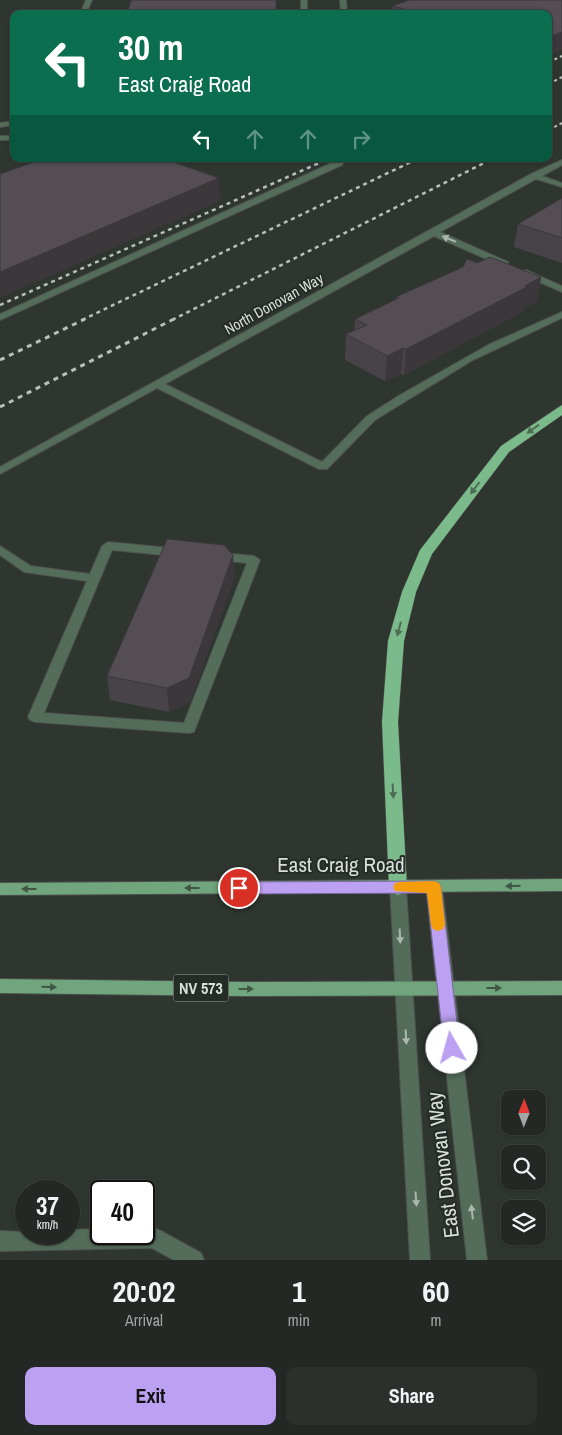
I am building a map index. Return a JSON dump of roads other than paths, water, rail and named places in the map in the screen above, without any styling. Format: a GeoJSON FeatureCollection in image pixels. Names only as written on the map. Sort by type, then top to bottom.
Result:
{"type":"FeatureCollection","features":[{"type":"Feature","properties":{"kind":"highway"},"geometry":{"type":"LineString","coordinates":[[398,887],[390,722],[396,641],[409,592],[425,553],[505,449],[562,409]]}},
{"type":"Feature","properties":{"kind":"main road","name":"East Craig Road"},"geometry":{"type":"LineString","coordinates":[[0,889],[562,885]]}},
{"type":"Feature","properties":{"kind":"main road","name":"NV 573"},"geometry":{"type":"LineString","coordinates":[[0,986],[562,988]]}},
{"type":"Feature","properties":{"kind":"street"},"geometry":{"type":"LineString","coordinates":[[0,317],[340,162]]}},
{"type":"Feature","properties":{"kind":"street","name":"North Donovan Way"},"geometry":{"type":"LineString","coordinates":[[0,471],[562,162]]}},
{"type":"Feature","properties":{"kind":"street"},"geometry":{"type":"LineString","coordinates":[[534,176],[562,186]]}},
{"type":"Feature","properties":{"kind":"street"},"geometry":{"type":"LineString","coordinates":[[432,232],[510,266]]}},
{"type":"Feature","properties":{"kind":"street"},"geometry":{"type":"LineString","coordinates":[[518,270],[562,289]]}},
{"type":"Feature","properties":{"kind":"street"},"geometry":{"type":"LineString","coordinates":[[158,385],[323,468],[371,418],[451,366],[529,328],[562,315]]}},
{"type":"Feature","properties":{"kind":"street"},"geometry":{"type":"LineString","coordinates":[[108,546],[254,560],[189,728],[35,717],[94,578],[108,546]]}},
{"type":"Feature","properties":{"kind":"street"},"geometry":{"type":"LineString","coordinates":[[0,550],[28,570],[94,578]]}},
{"type":"Feature","properties":{"kind":"street","name":"East Donovan Way"},"geometry":{"type":"LineString","coordinates":[[398,887],[420,1260]]}},
{"type":"Feature","properties":{"kind":"street","name":"East Donovan Way"},"geometry":{"type":"LineString","coordinates":[[434,887],[477,1260]]}},
{"type":"Feature","properties":{"kind":"street"},"geometry":{"type":"LineString","coordinates":[[0,1240],[154,1238],[194,1260]]}},
{"type":"Feature","properties":{"kind":"railway"},"geometry":{"type":"LineString","coordinates":[[552,61],[562,56]]}},
{"type":"Feature","properties":{"kind":"railway"},"geometry":{"type":"LineString","coordinates":[[552,82],[562,77]]}},
{"type":"Feature","properties":{"kind":"railway"},"geometry":{"type":"LineString","coordinates":[[552,128],[562,123]]}},
{"type":"Feature","properties":{"kind":"railway"},"geometry":{"type":"LineString","coordinates":[[0,305],[321,162]]}},
{"type":"Feature","properties":{"kind":"railway"},"geometry":{"type":"LineString","coordinates":[[82,320],[411,162]]}},
{"type":"Feature","properties":{"kind":"railway"},"geometry":{"type":"LineString","coordinates":[[172,320],[486,162]]}},
{"type":"Feature","properties":{"kind":"railway"},"geometry":{"type":"LineString","coordinates":[[0,360],[85,319]]}},
{"type":"Feature","properties":{"kind":"railway"},"geometry":{"type":"LineString","coordinates":[[0,407],[174,319]]}}]}
